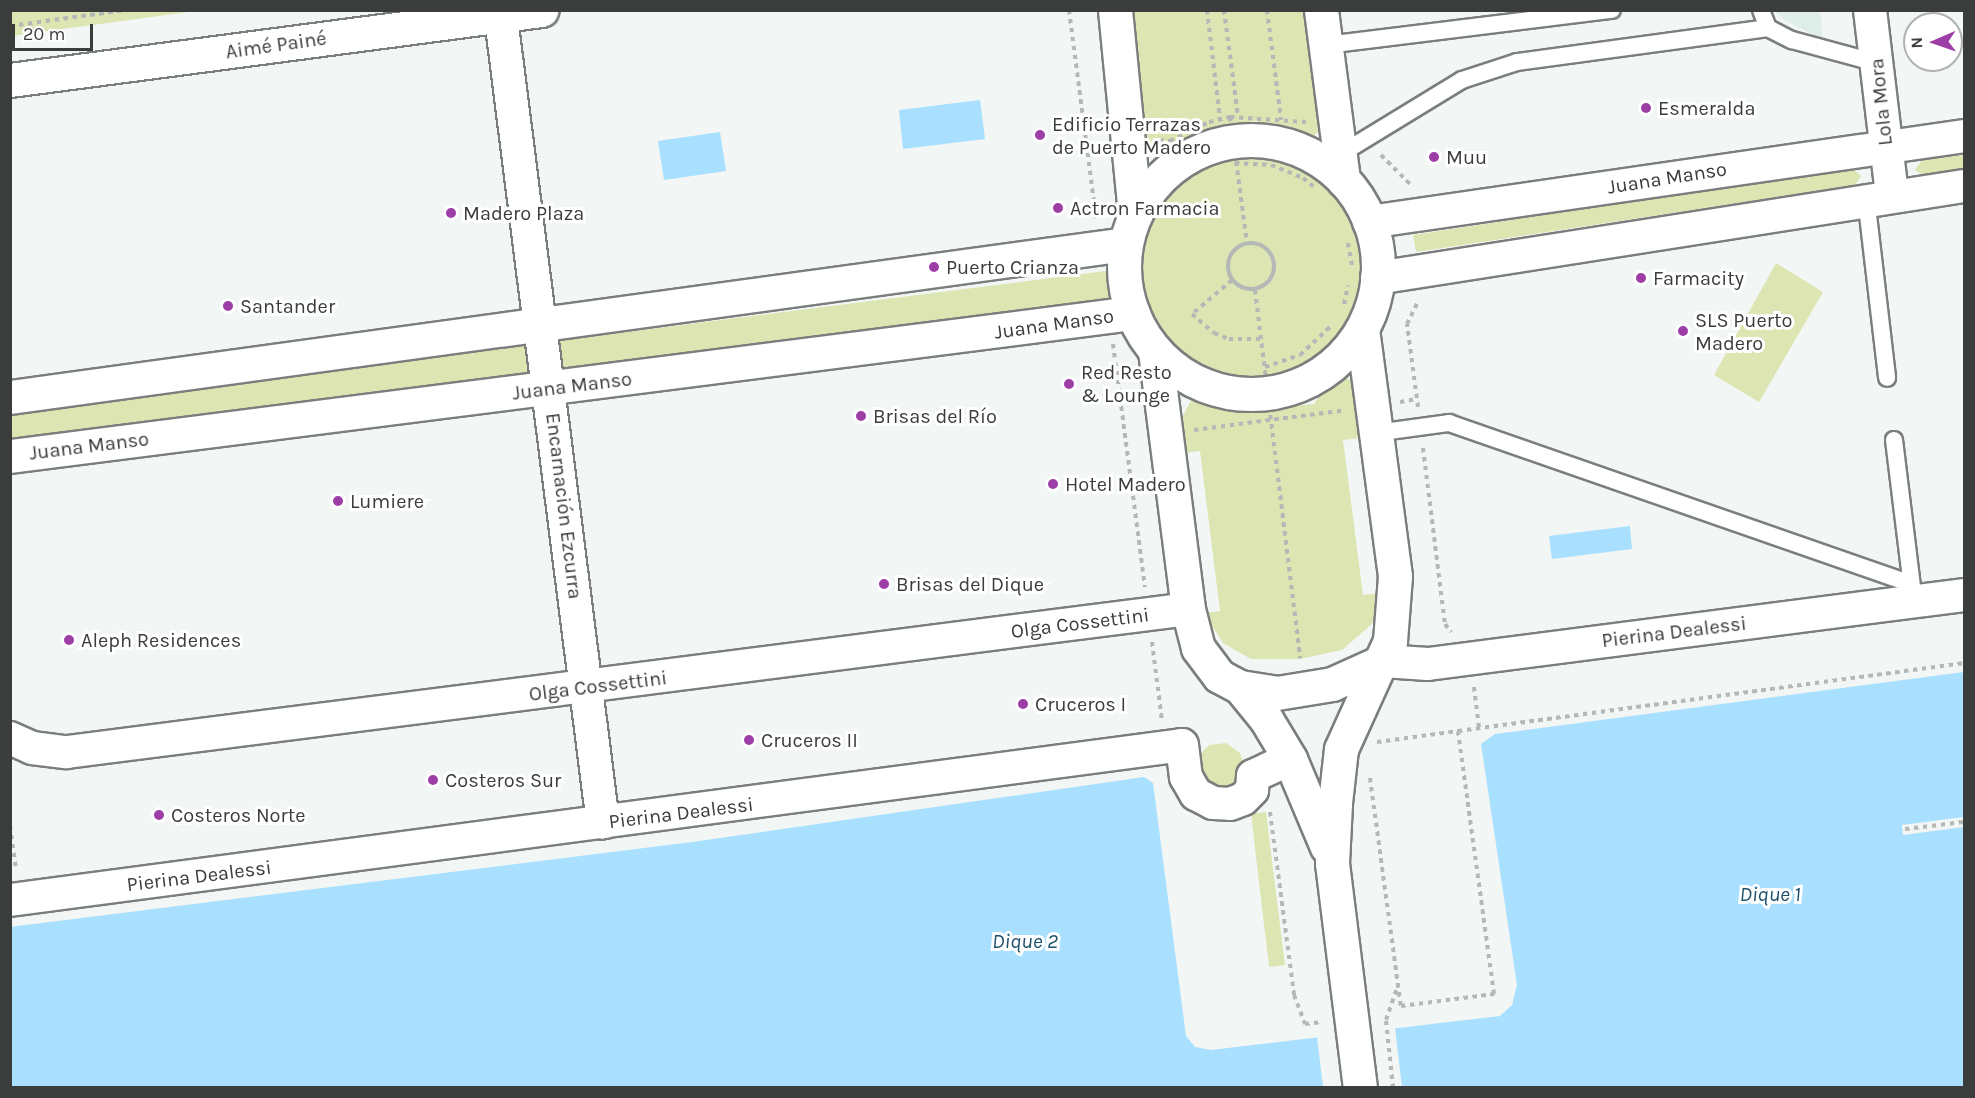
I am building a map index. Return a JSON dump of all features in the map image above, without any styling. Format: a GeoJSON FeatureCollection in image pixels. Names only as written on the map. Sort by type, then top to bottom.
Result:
{"type":"FeatureCollection","features":[{"type":"Feature","properties":{"kind":"street","name":"Aimé Painé"},"geometry":{"type":"LineString","coordinates":[[10,80],[501,13],[541,10]]}},
{"type":"Feature","properties":{"kind":"street"},"geometry":{"type":"LineString","coordinates":[[10,397],[539,325],[1120,235],[1115,10]]}},
{"type":"Feature","properties":{"kind":"street"},"geometry":{"type":"LineString","coordinates":[[1321,10],[1342,167]]}},
{"type":"Feature","properties":{"kind":"street","name":"Lola Mora"},"geometry":{"type":"LineString","coordinates":[[1870,10],[1885,145],[1879,196]]}},
{"type":"Feature","properties":{"kind":"street","name":"Encarnación Ezcurra"},"geometry":{"type":"LineString","coordinates":[[501,13],[603,823]]}},
{"type":"Feature","properties":{"kind":"street","name":"Juana Manso"},"geometry":{"type":"LineString","coordinates":[[1231,131],[1302,151],[1342,167],[1358,227],[1377,278],[1344,321],[1324,370],[1289,388],[1268,393],[1246,394],[1200,384],[1179,372],[1155,351],[1121,315],[1125,279],[1120,235],[1154,186],[1177,164],[1231,131]]}},
{"type":"Feature","properties":{"kind":"street","name":"Juana Manso"},"geometry":{"type":"LineString","coordinates":[[1358,227],[1885,145],[1965,136]]}},
{"type":"Feature","properties":{"kind":"street"},"geometry":{"type":"LineString","coordinates":[[1377,278],[1879,196],[1965,186]]}},
{"type":"Feature","properties":{"kind":"street","name":"Juana Manso"},"geometry":{"type":"LineString","coordinates":[[10,456],[548,390],[1121,315]]}},
{"type":"Feature","properties":{"kind":"street"},"geometry":{"type":"LineString","coordinates":[[1344,321],[1373,420],[1395,576],[1392,626],[1383,661],[1341,749],[1332,863],[1339,1033],[1360,1088]]}},
{"type":"Feature","properties":{"kind":"street"},"geometry":{"type":"LineString","coordinates":[[1155,351],[1188,609],[1198,648],[1219,676],[1240,687],[1277,693],[1304,691],[1345,680],[1383,661]]}},
{"type":"Feature","properties":{"kind":"street","name":"Pierina Dealessi"},"geometry":{"type":"LineString","coordinates":[[1383,661],[1417,664],[1470,658],[1912,593],[1965,595]]}},
{"type":"Feature","properties":{"kind":"street","name":"Olga Cossettini"},"geometry":{"type":"LineString","coordinates":[[10,738],[32,748],[67,752],[1188,609]]}},
{"type":"Feature","properties":{"kind":"street"},"geometry":{"type":"LineString","coordinates":[[1240,687],[1278,765],[1332,863]]}},
{"type":"Feature","properties":{"kind":"street"},"geometry":{"type":"LineString","coordinates":[[1166,749],[1182,745],[1186,777],[1197,794],[1214,803],[1243,799],[1252,790],[1253,776],[1278,765]]}},
{"type":"Feature","properties":{"kind":"street","name":"Pierina Dealessi"},"geometry":{"type":"LineString","coordinates":[[15,900],[1166,749]]}},
{"type":"Feature","properties":{"kind":"lane"},"geometry":{"type":"LineString","coordinates":[[1326,45],[1612,10]]}},
{"type":"Feature","properties":{"kind":"lane"},"geometry":{"type":"LineString","coordinates":[[1761,10],[1768,28]]}},
{"type":"Feature","properties":{"kind":"lane"},"geometry":{"type":"LineString","coordinates":[[1342,167],[1462,80],[1517,63],[1768,28],[1809,47],[1877,63]]}},
{"type":"Feature","properties":{"kind":"lane"},"geometry":{"type":"LineString","coordinates":[[1879,196],[1887,378]]}},
{"type":"Feature","properties":{"kind":"lane"},"geometry":{"type":"LineString","coordinates":[[1373,420],[1420,426],[1449,423],[1468,428],[1912,593],[1894,440]]}},
{"type":"Feature","properties":{"kind":"path"},"geometry":{"type":"LineString","coordinates":[[10,26],[126,10]]}},
{"type":"Feature","properties":{"kind":"path"},"geometry":{"type":"LineString","coordinates":[[1069,10],[1120,235]]}},
{"type":"Feature","properties":{"kind":"path"},"geometry":{"type":"LineString","coordinates":[[1207,10],[1231,131],[1247,243]]}},
{"type":"Feature","properties":{"kind":"path"},"geometry":{"type":"LineString","coordinates":[[1224,10],[1231,131],[1271,165],[1303,178],[1342,167],[1415,189],[1418,216]]}},
{"type":"Feature","properties":{"kind":"path"},"geometry":{"type":"LineString","coordinates":[[1267,10],[1281,120]]}},
{"type":"Feature","properties":{"kind":"path"},"geometry":{"type":"LineString","coordinates":[[1155,137],[1170,141],[1281,120],[1298,124],[1308,121],[1312,112]]}},
{"type":"Feature","properties":{"kind":"path"},"geometry":{"type":"LineString","coordinates":[[1125,439],[1166,433],[1268,393],[1300,355],[1344,321],[1345,302],[1358,227]]}},
{"type":"Feature","properties":{"kind":"path"},"geometry":{"type":"LineString","coordinates":[[1247,243],[1267,249],[1275,268],[1272,278],[1255,290],[1245,290],[1232,280],[1227,265],[1231,255],[1247,243]]}},
{"type":"Feature","properties":{"kind":"path"},"geometry":{"type":"LineString","coordinates":[[1422,270],[1424,289],[1407,324],[1445,624],[1470,658],[1479,728]]}},
{"type":"Feature","properties":{"kind":"path"},"geometry":{"type":"LineString","coordinates":[[1232,280],[1192,314],[1221,336],[1262,339]]}},
{"type":"Feature","properties":{"kind":"path"},"geometry":{"type":"LineString","coordinates":[[1255,290],[1304,691]]}},
{"type":"Feature","properties":{"kind":"path"},"geometry":{"type":"LineString","coordinates":[[1121,315],[1125,439],[1166,749]]}},
{"type":"Feature","properties":{"kind":"path"},"geometry":{"type":"LineString","coordinates":[[1268,393],[1373,420],[1417,399]]}},
{"type":"Feature","properties":{"kind":"path"},"geometry":{"type":"LineString","coordinates":[[1365,743],[1965,663]]}},
{"type":"Feature","properties":{"kind":"path"},"geometry":{"type":"LineString","coordinates":[[1368,766],[1401,1006],[1494,994],[1458,730]]}},
{"type":"Feature","properties":{"kind":"path"},"geometry":{"type":"LineString","coordinates":[[1278,765],[1294,995],[1305,1024],[1323,1022],[1339,1033]]}},
{"type":"Feature","properties":{"kind":"path"},"geometry":{"type":"LineString","coordinates":[[1905,829],[1965,822]]}},
{"type":"Feature","properties":{"kind":"path"},"geometry":{"type":"LineString","coordinates":[[10,825],[15,900]]}},
{"type":"Feature","properties":{"kind":"path"},"geometry":{"type":"LineString","coordinates":[[1393,1088],[1386,1020],[1398,986]]}},
{"type":"Feature","properties":{"kind":"shaded area"},"geometry":{"type":"Polygon","coordinates":[[[1775,11],[1820,11],[1823,40],[1784,20],[1775,11]]]}},
{"type":"Feature","properties":{"kind":"green space"},"geometry":{"type":"Polygon","coordinates":[[[11,10],[196,10],[196,11],[11,36],[11,10]]]}},
{"type":"Feature","properties":{"kind":"green space"},"geometry":{"type":"Polygon","coordinates":[[[1125,11],[1306,11],[1322,127],[1314,136],[1304,138],[1256,121],[1207,130],[1159,156],[1149,153],[1143,142],[1125,11]]]}},
{"type":"Feature","properties":{"kind":"green space"},"geometry":{"type":"Polygon","coordinates":[[[1240,152],[1262,152],[1294,160],[1304,165],[1323,177],[1339,193],[1356,222],[1362,243],[1364,265],[1362,287],[1356,308],[1339,337],[1323,353],[1294,370],[1262,378],[1240,378],[1208,370],[1198,365],[1179,353],[1163,337],[1146,308],[1138,276],[1138,254],[1146,222],[1151,212],[1163,193],[1179,177],[1208,160],[1240,152]]]}},
{"type":"Feature","properties":{"kind":"green space"},"geometry":{"type":"Polygon","coordinates":[[[1964,155],[1964,172],[1926,177],[1915,170],[1922,160],[1964,155]]]}},
{"type":"Feature","properties":{"kind":"green space"},"geometry":{"type":"Polygon","coordinates":[[[1852,168],[1861,176],[1855,185],[1416,252],[1413,235],[1852,168]]]}},
{"type":"Feature","properties":{"kind":"green space"},"geometry":{"type":"Polygon","coordinates":[[[1776,263],[1823,292],[1759,402],[1714,375],[1776,263]]]}},
{"type":"Feature","properties":{"kind":"green space"},"geometry":{"type":"Polygon","coordinates":[[[1113,270],[1117,303],[11,445],[10,411],[1113,270]]]}},
{"type":"Feature","properties":{"kind":"green space"},"geometry":{"type":"Polygon","coordinates":[[[1345,377],[1354,383],[1360,438],[1343,440],[1363,595],[1381,593],[1372,624],[1342,650],[1300,659],[1251,659],[1223,643],[1204,613],[1220,611],[1200,451],[1184,453],[1181,420],[1190,402],[1202,396],[1238,411],[1314,404],[1331,378],[1345,377]]]}},
{"type":"Feature","properties":{"kind":"green space"},"geometry":{"type":"Polygon","coordinates":[[[1226,743],[1240,753],[1245,768],[1235,789],[1204,789],[1197,757],[1209,745],[1226,743]]]}},
{"type":"Feature","properties":{"kind":"green space"},"geometry":{"type":"Polygon","coordinates":[[[1266,812],[1285,965],[1269,967],[1251,814],[1266,812]]]}},
{"type":"Feature","properties":{"kind":"water"},"geometry":{"type":"Polygon","coordinates":[[[980,100],[985,139],[903,149],[899,110],[980,100]]]}},
{"type":"Feature","properties":{"kind":"water"},"geometry":{"type":"Polygon","coordinates":[[[720,132],[726,171],[664,180],[658,141],[720,132]]]}},
{"type":"Feature","properties":{"kind":"water"},"geometry":{"type":"Polygon","coordinates":[[[1630,526],[1632,549],[1552,559],[1549,536],[1630,526]]]}},
{"type":"Feature","properties":{"kind":"water"},"geometry":{"type":"Polygon","coordinates":[[[1964,672],[1964,1087],[11,1087],[10,927],[692,842],[1144,777],[1153,783],[1186,1036],[1195,1047],[1211,1050],[1500,1016],[1512,1005],[1517,985],[1481,744],[1495,734],[1964,672]]]}},
{"type":"Feature","properties":{"kind":"pier"},"geometry":{"type":"Polygon","coordinates":[[[1964,817],[1964,827],[1903,835],[1902,825],[1964,817]]]}},
{"type":"Feature","properties":{"kind":"pier"},"geometry":{"type":"Polygon","coordinates":[[[1395,1028],[1402,1087],[1323,1087],[1317,1037],[1395,1028]]]}},
{"type":"Feature","properties":{"kind":"place","name":"Esmeralda"},"geometry":{"type":"Point","coordinates":[1646,108]}},
{"type":"Feature","properties":{"kind":"place","name":"Edificio Terrazas de Puerto Madero"},"geometry":{"type":"Point","coordinates":[1040,135]}},
{"type":"Feature","properties":{"kind":"place","name":"Muu"},"geometry":{"type":"Point","coordinates":[1434,157]}},
{"type":"Feature","properties":{"kind":"place","name":"Actron Farmacia"},"geometry":{"type":"Point","coordinates":[1058,208]}},
{"type":"Feature","properties":{"kind":"place","name":"Madero Plaza"},"geometry":{"type":"Point","coordinates":[451,213]}},
{"type":"Feature","properties":{"kind":"place","name":"Puerto Crianza"},"geometry":{"type":"Point","coordinates":[934,267]}},
{"type":"Feature","properties":{"kind":"place","name":"Farmacity"},"geometry":{"type":"Point","coordinates":[1641,278]}},
{"type":"Feature","properties":{"kind":"place","name":"Santander"},"geometry":{"type":"Point","coordinates":[228,306]}},
{"type":"Feature","properties":{"kind":"place","name":"SLS Puerto Madero"},"geometry":{"type":"Point","coordinates":[1683,331]}},
{"type":"Feature","properties":{"kind":"place","name":"Red Resto & Lounge"},"geometry":{"type":"Point","coordinates":[1069,384]}},
{"type":"Feature","properties":{"kind":"place","name":"Brisas del Río"},"geometry":{"type":"Point","coordinates":[861,416]}},
{"type":"Feature","properties":{"kind":"place","name":"Hotel Madero"},"geometry":{"type":"Point","coordinates":[1053,484]}},
{"type":"Feature","properties":{"kind":"place","name":"Lumiere"},"geometry":{"type":"Point","coordinates":[338,501]}},
{"type":"Feature","properties":{"kind":"place","name":"Brisas del Dique"},"geometry":{"type":"Point","coordinates":[884,584]}},
{"type":"Feature","properties":{"kind":"place","name":"Aleph Residences"},"geometry":{"type":"Point","coordinates":[69,640]}},
{"type":"Feature","properties":{"kind":"place","name":"Cruceros I"},"geometry":{"type":"Point","coordinates":[1023,704]}},
{"type":"Feature","properties":{"kind":"place","name":"Cruceros II"},"geometry":{"type":"Point","coordinates":[749,740]}},
{"type":"Feature","properties":{"kind":"place","name":"Costeros Sur"},"geometry":{"type":"Point","coordinates":[433,780]}},
{"type":"Feature","properties":{"kind":"place","name":"Costeros Norte"},"geometry":{"type":"Point","coordinates":[159,815]}},
{"type":"Feature","properties":{"kind":"water label","name":"Dique 1"},"geometry":{"type":"Point","coordinates":[1770,894]}},
{"type":"Feature","properties":{"kind":"water label","name":"Dique 2"},"geometry":{"type":"Point","coordinates":[1025,941]}}]}
